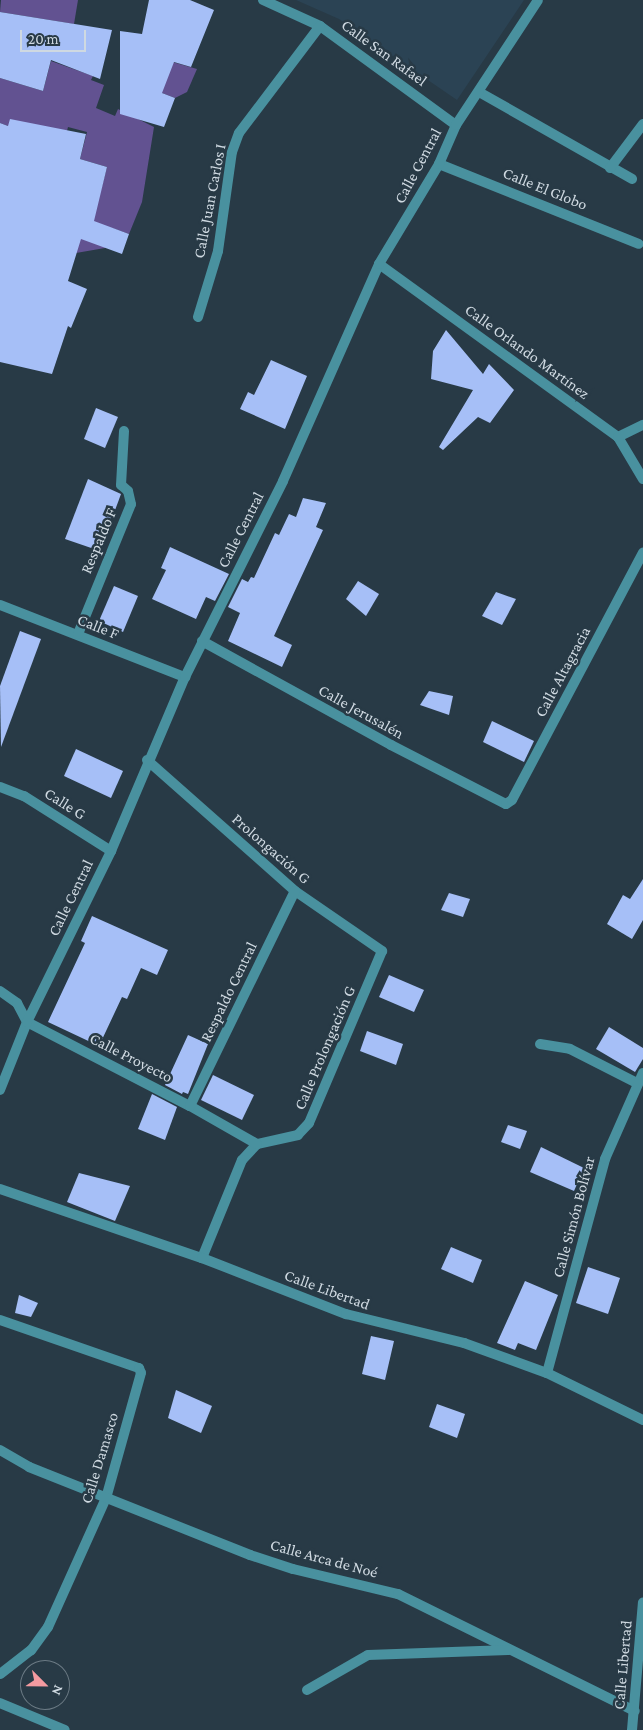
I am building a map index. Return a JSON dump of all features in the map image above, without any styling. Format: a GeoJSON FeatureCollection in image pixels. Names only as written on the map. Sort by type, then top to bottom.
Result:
{"type":"FeatureCollection","features":[{"type":"Feature","properties":{"kind":"street","name":"Calle San Rafael"},"geometry":{"type":"LineString","coordinates":[[263,0],[320,26],[456,124]]}},
{"type":"Feature","properties":{"kind":"street","name":"Calle Central"},"geometry":{"type":"LineString","coordinates":[[0,1090],[27,1022],[111,850],[147,760],[185,677],[283,481],[379,264],[439,164],[456,124],[479,92],[538,0]]}},
{"type":"Feature","properties":{"kind":"street","name":"Calle Juan Carlos I"},"geometry":{"type":"LineString","coordinates":[[198,317],[218,251],[232,152],[239,133],[320,26]]}},
{"type":"Feature","properties":{"kind":"street"},"geometry":{"type":"LineString","coordinates":[[479,92],[632,179]]}},
{"type":"Feature","properties":{"kind":"street"},"geometry":{"type":"LineString","coordinates":[[610,168],[643,124]]}},
{"type":"Feature","properties":{"kind":"street","name":"Calle El Globo"},"geometry":{"type":"LineString","coordinates":[[439,164],[639,244]]}},
{"type":"Feature","properties":{"kind":"street","name":"Calle Orlando Martínez"},"geometry":{"type":"LineString","coordinates":[[379,264],[618,437],[643,479]]}},
{"type":"Feature","properties":{"kind":"street"},"geometry":{"type":"LineString","coordinates":[[618,437],[643,425]]}},
{"type":"Feature","properties":{"kind":"street","name":"Respaldo F"},"geometry":{"type":"LineString","coordinates":[[78,634],[131,504],[128,491],[121,485],[124,431]]}},
{"type":"Feature","properties":{"kind":"street","name":"Calle Altagracia"},"geometry":{"type":"LineString","coordinates":[[508,804],[643,553]]}},
{"type":"Feature","properties":{"kind":"street","name":"Calle F"},"geometry":{"type":"LineString","coordinates":[[0,605],[185,677]]}},
{"type":"Feature","properties":{"kind":"street","name":"Calle Jerusalén"},"geometry":{"type":"LineString","coordinates":[[202,641],[390,745],[508,804]]}},
{"type":"Feature","properties":{"kind":"street","name":"Prolongación G"},"geometry":{"type":"LineString","coordinates":[[147,760],[294,891],[382,951]]}},
{"type":"Feature","properties":{"kind":"street","name":"Calle G"},"geometry":{"type":"LineString","coordinates":[[0,787],[24,796],[111,850]]}},
{"type":"Feature","properties":{"kind":"street","name":"Respaldo Central"},"geometry":{"type":"LineString","coordinates":[[190,1106],[294,891]]}},
{"type":"Feature","properties":{"kind":"street","name":"Calle Prolongación G"},"geometry":{"type":"LineString","coordinates":[[257,1144],[298,1135],[305,1130],[382,951]]}},
{"type":"Feature","properties":{"kind":"street"},"geometry":{"type":"LineString","coordinates":[[0,991],[17,1003],[27,1022]]}},
{"type":"Feature","properties":{"kind":"street","name":"Calle Proyecto"},"geometry":{"type":"LineString","coordinates":[[27,1022],[190,1106],[257,1144]]}},
{"type":"Feature","properties":{"kind":"street"},"geometry":{"type":"LineString","coordinates":[[540,1044],[570,1049],[637,1083]]}},
{"type":"Feature","properties":{"kind":"street","name":"Calle Simón Bolívar"},"geometry":{"type":"LineString","coordinates":[[547,1373],[605,1159],[643,1073]]}},
{"type":"Feature","properties":{"kind":"street"},"geometry":{"type":"LineString","coordinates":[[202,1258],[242,1160],[257,1144]]}},
{"type":"Feature","properties":{"kind":"street","name":"Calle Libertad"},"geometry":{"type":"LineString","coordinates":[[0,1189],[202,1258],[346,1314],[464,1342],[547,1373],[643,1420]]}},
{"type":"Feature","properties":{"kind":"street","name":"Calle Damasco"},"geometry":{"type":"LineString","coordinates":[[0,1320],[141,1371],[106,1498],[43,1635],[32,1650],[0,1674]]}},
{"type":"Feature","properties":{"kind":"street","name":"Calle Arca de Noé"},"geometry":{"type":"LineString","coordinates":[[0,1450],[29,1467],[270,1562],[398,1594],[635,1711]]}},
{"type":"Feature","properties":{"kind":"street","name":"Calle Libertad"},"geometry":{"type":"LineString","coordinates":[[632,1730],[643,1602]]}},
{"type":"Feature","properties":{"kind":"street"},"geometry":{"type":"LineString","coordinates":[[307,1690],[368,1655],[509,1650]]}},
{"type":"Feature","properties":{"kind":"street"},"geometry":{"type":"LineString","coordinates":[[0,1703],[65,1730]]}},
{"type":"Feature","properties":{"kind":"shaded area"},"geometry":{"type":"Polygon","coordinates":[[[1,0],[78,0],[74,24],[0,12],[1,0]]]}},
{"type":"Feature","properties":{"kind":"shaded area"},"geometry":{"type":"Polygon","coordinates":[[[296,0],[524,0],[457,100],[339,19],[296,0]]]}},
{"type":"Feature","properties":{"kind":"shaded area"},"geometry":{"type":"Polygon","coordinates":[[[162,59],[197,69],[187,92],[175,98],[162,93],[162,59]]]}},
{"type":"Feature","properties":{"kind":"shaded area"},"geometry":{"type":"Polygon","coordinates":[[[51,61],[93,76],[91,80],[104,85],[96,108],[115,116],[118,109],[154,127],[142,202],[129,234],[112,228],[105,248],[76,253],[69,251],[101,190],[107,167],[80,159],[87,132],[68,127],[56,174],[8,126],[0,123],[0,78],[43,91],[51,61]]]}},
{"type":"Feature","properties":{"kind":"building"},"geometry":{"type":"Polygon","coordinates":[[[149,0],[190,0],[214,10],[191,67],[174,62],[162,93],[175,98],[164,127],[120,114],[120,31],[142,34],[149,0]]]}},
{"type":"Feature","properties":{"kind":"building"},"geometry":{"type":"Polygon","coordinates":[[[0,12],[112,30],[100,79],[51,60],[43,91],[0,78],[0,12]]]}},
{"type":"Feature","properties":{"kind":"building"},"geometry":{"type":"Polygon","coordinates":[[[10,119],[86,134],[80,159],[107,167],[94,221],[129,234],[122,254],[81,239],[68,281],[87,289],[71,328],[68,326],[52,374],[0,362],[0,123],[8,126],[10,119]]]}},
{"type":"Feature","properties":{"kind":"building"},"geometry":{"type":"Polygon","coordinates":[[[446,330],[483,374],[489,364],[514,390],[490,423],[478,417],[443,450],[439,447],[473,390],[431,379],[433,351],[446,330]]]}},
{"type":"Feature","properties":{"kind":"building"},"geometry":{"type":"Polygon","coordinates":[[[271,360],[307,376],[285,429],[240,409],[248,392],[254,395],[271,360]]]}},
{"type":"Feature","properties":{"kind":"building"},"geometry":{"type":"Polygon","coordinates":[[[96,408],[118,417],[105,448],[84,439],[96,408]]]}},
{"type":"Feature","properties":{"kind":"building"},"geometry":{"type":"Polygon","coordinates":[[[88,479],[121,494],[100,551],[65,539],[88,479]]]}},
{"type":"Feature","properties":{"kind":"building"},"geometry":{"type":"Polygon","coordinates":[[[303,498],[326,503],[316,527],[323,530],[274,636],[292,645],[282,667],[228,641],[240,613],[228,607],[242,579],[248,582],[251,577],[254,578],[275,533],[279,535],[289,514],[296,517],[303,498]]]}},
{"type":"Feature","properties":{"kind":"building"},"geometry":{"type":"Polygon","coordinates":[[[170,547],[229,574],[215,601],[206,597],[196,619],[152,599],[166,570],[161,568],[170,547]]]}},
{"type":"Feature","properties":{"kind":"building"},"geometry":{"type":"Polygon","coordinates":[[[358,581],[379,594],[366,616],[346,599],[358,581]]]}},
{"type":"Feature","properties":{"kind":"building"},"geometry":{"type":"Polygon","coordinates":[[[114,586],[138,596],[123,632],[99,621],[114,586]]]}},
{"type":"Feature","properties":{"kind":"building"},"geometry":{"type":"Polygon","coordinates":[[[496,592],[516,599],[502,625],[482,616],[496,592]]]}},
{"type":"Feature","properties":{"kind":"building"},"geometry":{"type":"Polygon","coordinates":[[[20,631],[41,639],[1,747],[0,686],[20,631]]]}},
{"type":"Feature","properties":{"kind":"building"},"geometry":{"type":"Polygon","coordinates":[[[429,691],[453,696],[449,715],[420,705],[429,691]]]}},
{"type":"Feature","properties":{"kind":"building"},"geometry":{"type":"Polygon","coordinates":[[[492,721],[534,741],[524,762],[483,742],[492,721]]]}},
{"type":"Feature","properties":{"kind":"building"},"geometry":{"type":"Polygon","coordinates":[[[76,749],[123,771],[111,798],[64,776],[76,749]]]}},
{"type":"Feature","properties":{"kind":"building"},"geometry":{"type":"Polygon","coordinates":[[[643,879],[643,920],[632,939],[607,924],[623,895],[630,899],[643,879]]]}},
{"type":"Feature","properties":{"kind":"building"},"geometry":{"type":"Polygon","coordinates":[[[449,893],[470,899],[463,917],[441,910],[449,893]]]}},
{"type":"Feature","properties":{"kind":"building"},"geometry":{"type":"Polygon","coordinates":[[[92,916],[168,950],[157,975],[141,968],[127,999],[122,997],[99,1046],[48,1022],[85,943],[81,941],[92,916]]]}},
{"type":"Feature","properties":{"kind":"building"},"geometry":{"type":"Polygon","coordinates":[[[389,975],[424,990],[414,1012],[379,997],[389,975]]]}},
{"type":"Feature","properties":{"kind":"building"},"geometry":{"type":"Polygon","coordinates":[[[609,1027],[643,1048],[643,1059],[635,1072],[596,1049],[609,1027]]]}},
{"type":"Feature","properties":{"kind":"building"},"geometry":{"type":"Polygon","coordinates":[[[367,1031],[403,1044],[396,1065],[360,1051],[367,1031]]]}},
{"type":"Feature","properties":{"kind":"building"},"geometry":{"type":"Polygon","coordinates":[[[188,1035],[208,1044],[188,1094],[183,1092],[182,1094],[165,1085],[188,1035]]]}},
{"type":"Feature","properties":{"kind":"building"},"geometry":{"type":"Polygon","coordinates":[[[213,1075],[254,1095],[242,1120],[201,1100],[213,1075]]]}},
{"type":"Feature","properties":{"kind":"building"},"geometry":{"type":"Polygon","coordinates":[[[152,1094],[177,1107],[165,1140],[138,1129],[152,1094]]]}},
{"type":"Feature","properties":{"kind":"building"},"geometry":{"type":"Polygon","coordinates":[[[508,1125],[527,1131],[520,1149],[501,1142],[508,1125]]]}},
{"type":"Feature","properties":{"kind":"building"},"geometry":{"type":"Polygon","coordinates":[[[541,1147],[584,1168],[574,1191],[530,1172],[541,1147]]]}},
{"type":"Feature","properties":{"kind":"building"},"geometry":{"type":"Polygon","coordinates":[[[79,1173],[130,1186],[115,1221],[67,1202],[79,1173]]]}},
{"type":"Feature","properties":{"kind":"building"},"geometry":{"type":"Polygon","coordinates":[[[451,1247],[482,1260],[473,1283],[441,1269],[451,1247]]]}},
{"type":"Feature","properties":{"kind":"building"},"geometry":{"type":"Polygon","coordinates":[[[588,1267],[620,1278],[608,1314],[576,1303],[588,1267]]]}},
{"type":"Feature","properties":{"kind":"building"},"geometry":{"type":"Polygon","coordinates":[[[525,1281],[558,1295],[536,1350],[518,1343],[515,1350],[497,1343],[525,1281]]]}},
{"type":"Feature","properties":{"kind":"building"},"geometry":{"type":"Polygon","coordinates":[[[19,1295],[38,1303],[31,1317],[15,1313],[19,1295]]]}},
{"type":"Feature","properties":{"kind":"building"},"geometry":{"type":"Polygon","coordinates":[[[371,1336],[394,1341],[385,1380],[362,1374],[371,1336]]]}},
{"type":"Feature","properties":{"kind":"building"},"geometry":{"type":"Polygon","coordinates":[[[176,1390],[212,1406],[201,1433],[168,1418],[176,1390]]]}},
{"type":"Feature","properties":{"kind":"building"},"geometry":{"type":"Polygon","coordinates":[[[437,1404],[465,1414],[457,1438],[429,1427],[437,1404]]]}}]}
